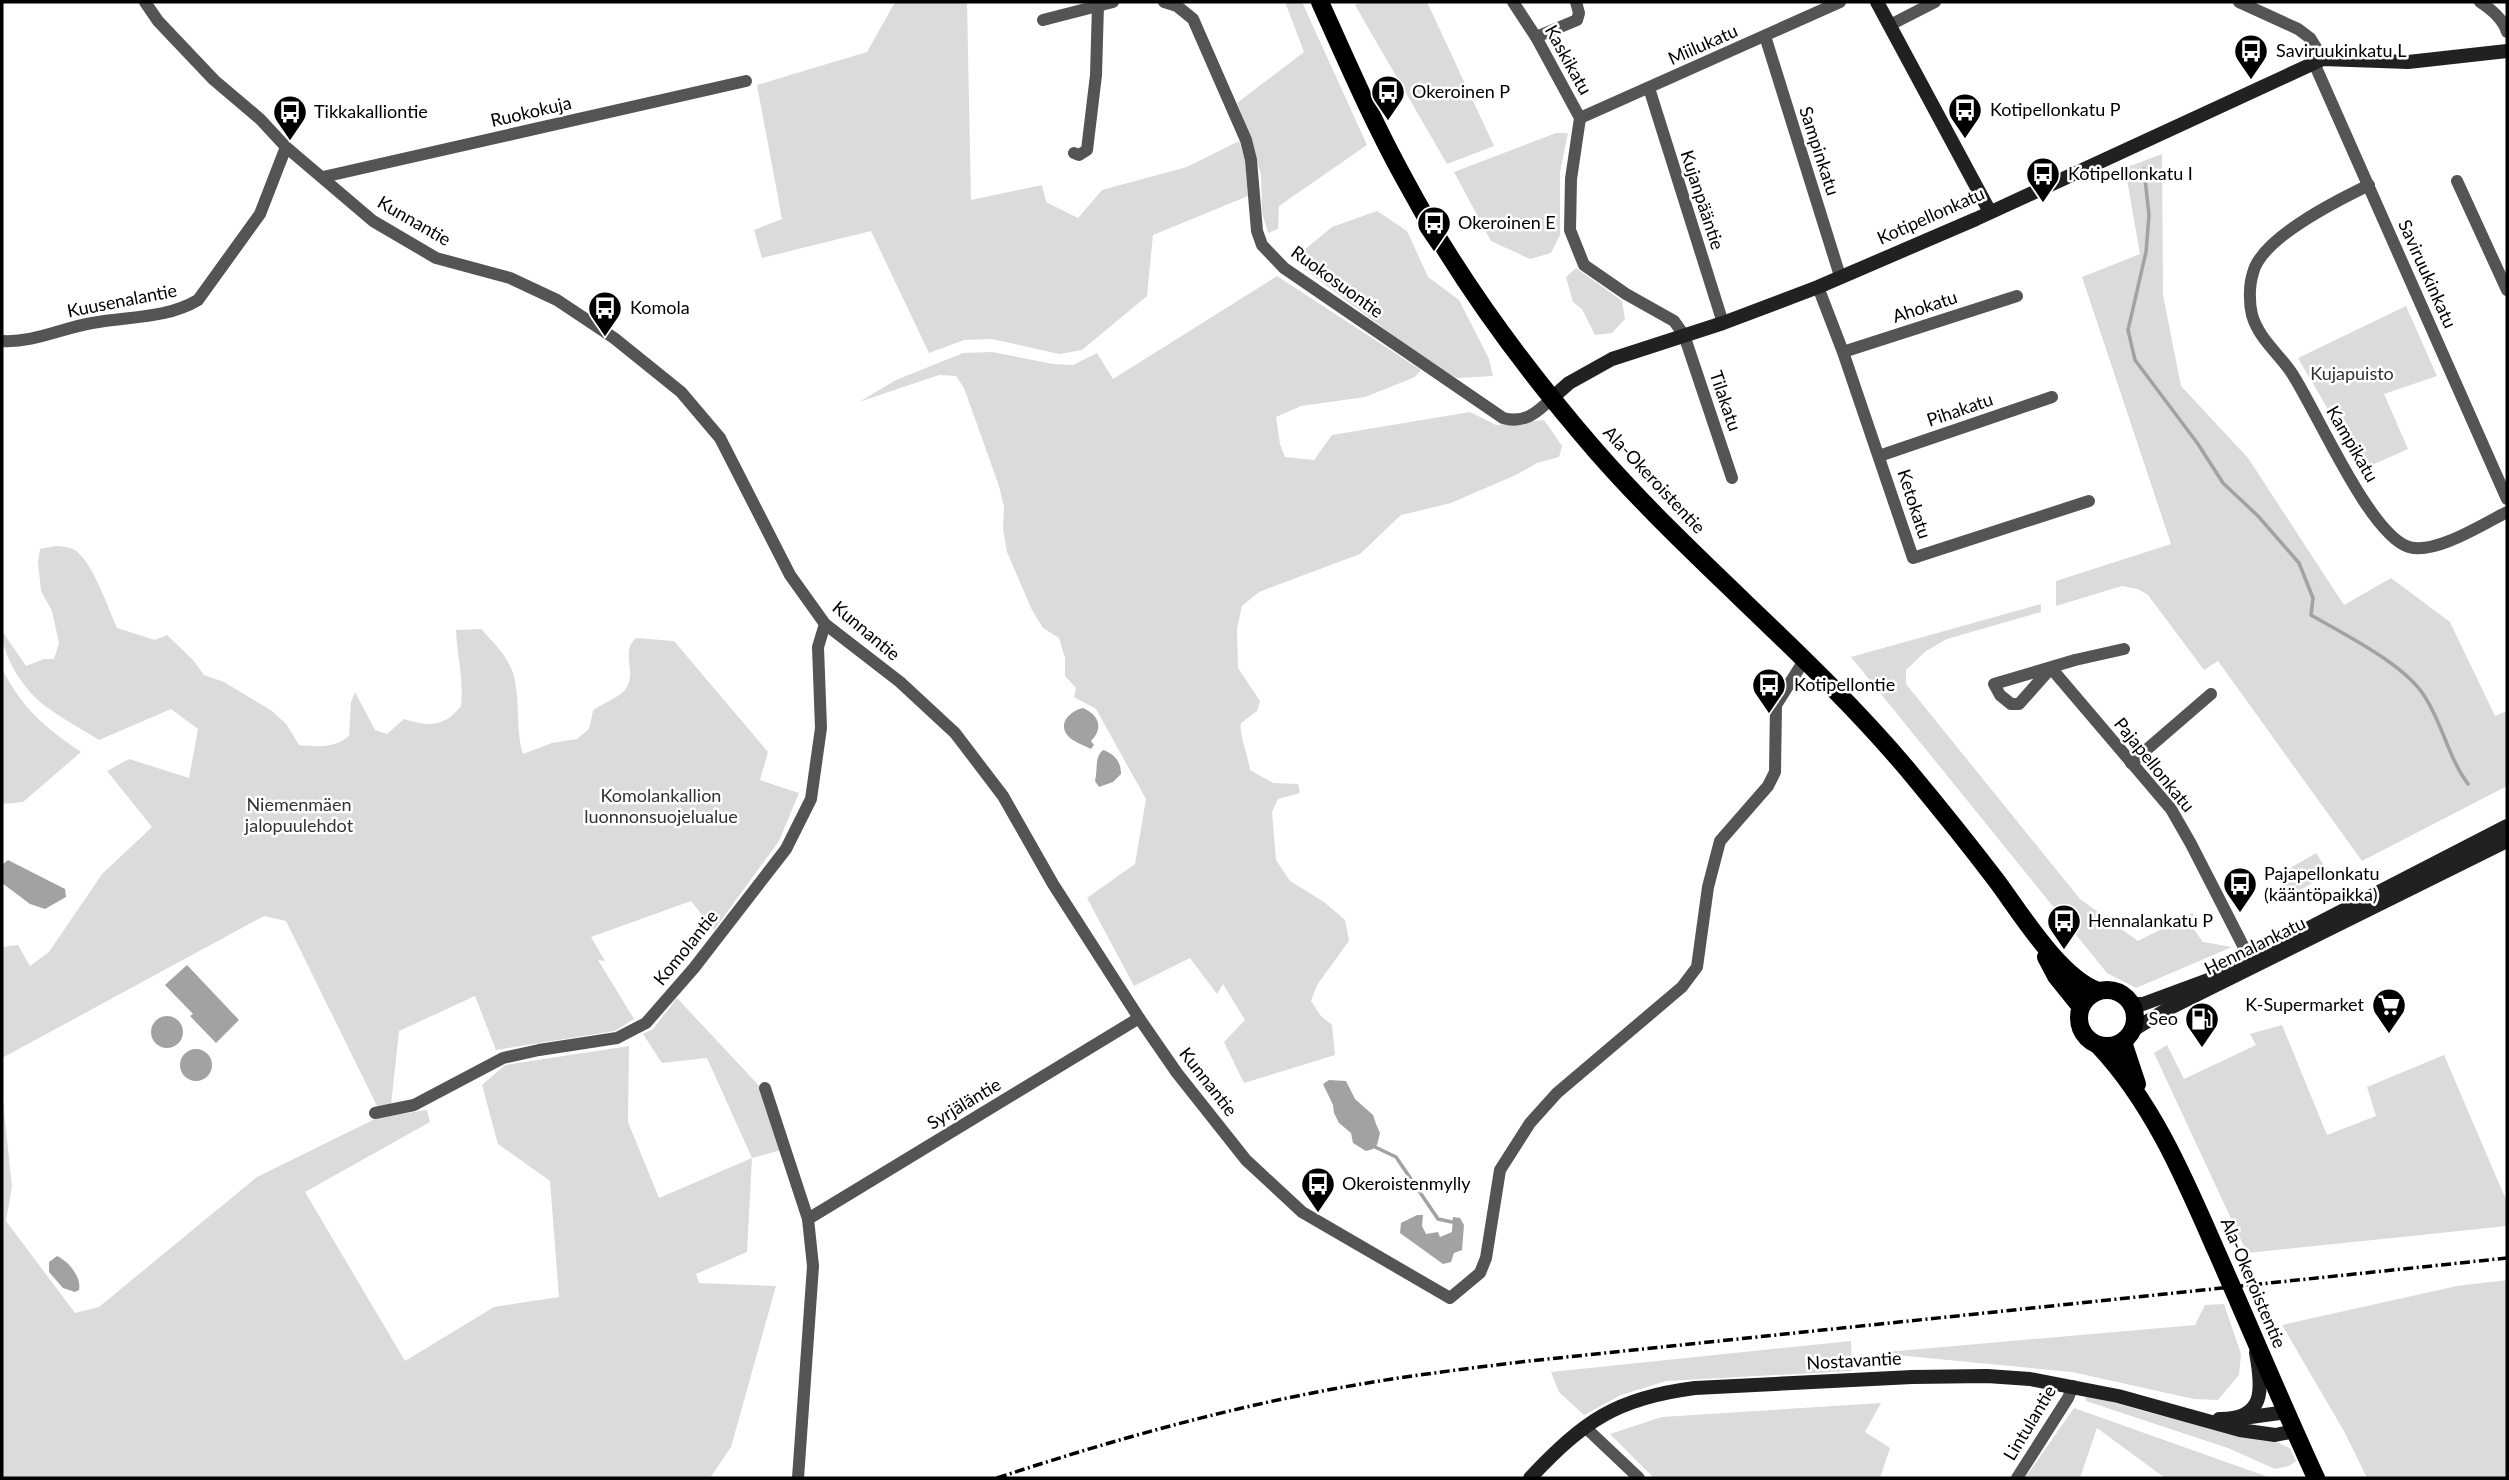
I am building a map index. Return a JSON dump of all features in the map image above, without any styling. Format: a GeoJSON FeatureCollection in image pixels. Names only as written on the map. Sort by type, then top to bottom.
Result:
{"type":"FeatureCollection","features":[{"type":"Feature","properties":{"kind":"main road","name":"Ala-Okeroistentie"},"geometry":{"type":"LineString","coordinates":[[1320,2],[1378,127],[1427,218],[1514,348],[1552,398],[1643,502],[1863,717],[1951,821],[2033,931],[2071,973],[2098,991]]}},
{"type":"Feature","properties":{"kind":"main road","name":"Ala-Okeroistentie"},"geometry":{"type":"LineString","coordinates":[[2033,931],[2056,976],[2081,1007]]}},
{"type":"Feature","properties":{"kind":"main road"},"geometry":{"type":"LineString","coordinates":[[2098,991],[2122,994],[2132,1004],[2135,1014],[2128,1036],[2111,1047],[2098,1045],[2083,1034],[2079,1025],[2081,1007],[2085,1000],[2098,991]]}},
{"type":"Feature","properties":{"kind":"main road","name":"Ala-Okeroistentie"},"geometry":{"type":"LineString","coordinates":[[2128,1036],[2146,1107]]}},
{"type":"Feature","properties":{"kind":"main road","name":"Ala-Okeroistentie"},"geometry":{"type":"LineString","coordinates":[[2098,1045],[2146,1107],[2197,1206],[2316,1478]]}},
{"type":"Feature","properties":{"kind":"street","name":"Kunnantie"},"geometry":{"type":"LineString","coordinates":[[145,2],[158,21],[215,80],[260,119],[286,147],[373,221],[436,258],[510,278],[557,300],[614,338],[681,392],[720,438],[790,575],[825,624],[900,682],[955,733],[1003,796],[1053,884],[1139,1018],[1177,1073],[1246,1160],[1302,1212],[1450,1298],[1480,1273],[1486,1258],[1500,1170],[1530,1123],[1557,1093],[1682,987],[1697,967],[1708,887],[1720,841],[1768,786],[1775,772],[1776,705],[1805,659]]}},
{"type":"Feature","properties":{"kind":"street"},"geometry":{"type":"LineString","coordinates":[[1043,20],[1113,2]]}},
{"type":"Feature","properties":{"kind":"street","name":"Ruokosuontie"},"geometry":{"type":"LineString","coordinates":[[1164,2],[1177,6],[1193,19],[1249,150],[1257,231],[1262,245],[1284,268],[1503,418],[1514,421],[1526,418],[1552,398]]}},
{"type":"Feature","properties":{"kind":"street","name":"Kaskikatu"},"geometry":{"type":"LineString","coordinates":[[1513,2],[1536,37],[1580,118],[1571,179],[1570,230],[1584,265],[1626,294],[1674,321],[1684,335]]}},
{"type":"Feature","properties":{"kind":"street"},"geometry":{"type":"LineString","coordinates":[[1536,37],[1577,20],[1579,13],[1576,2]]}},
{"type":"Feature","properties":{"kind":"street","name":"Miilukatu"},"geometry":{"type":"LineString","coordinates":[[1580,118],[1840,2]]}},
{"type":"Feature","properties":{"kind":"street"},"geometry":{"type":"LineString","coordinates":[[1877,2],[1990,212]]}},
{"type":"Feature","properties":{"kind":"street"},"geometry":{"type":"LineString","coordinates":[[1889,25],[1935,2]]}},
{"type":"Feature","properties":{"kind":"street","name":"Saviruukinkatu"},"geometry":{"type":"LineString","coordinates":[[2239,2],[2298,29],[2310,38],[2369,185],[2507,499]]}},
{"type":"Feature","properties":{"kind":"street"},"geometry":{"type":"LineString","coordinates":[[2480,2],[2491,9],[2505,25],[2507,32]]}},
{"type":"Feature","properties":{"kind":"street"},"geometry":{"type":"LineString","coordinates":[[1074,153],[1079,155],[1087,150],[1095,86],[1098,5]]}},
{"type":"Feature","properties":{"kind":"street","name":"Sampinkatu"},"geometry":{"type":"LineString","coordinates":[[1765,36],[1840,276]]}},
{"type":"Feature","properties":{"kind":"street"},"geometry":{"type":"LineString","coordinates":[[2319,61],[2408,62],[2507,51]]}},
{"type":"Feature","properties":{"kind":"street","name":"Kotipellonkatu"},"geometry":{"type":"LineString","coordinates":[[1552,398],[1569,383],[1596,366],[1723,323],[1818,286],[1990,212],[2319,61]]}},
{"type":"Feature","properties":{"kind":"street","name":"Ruokokuja"},"geometry":{"type":"LineString","coordinates":[[323,177],[746,81]]}},
{"type":"Feature","properties":{"kind":"street","name":"Kujanpääntie"},"geometry":{"type":"LineString","coordinates":[[1649,88],[1723,323]]}},
{"type":"Feature","properties":{"kind":"street","name":"Kuusenalantie"},"geometry":{"type":"LineString","coordinates":[[2,341],[19,342],[93,322],[166,314],[184,309],[198,300],[260,215],[286,147]]}},
{"type":"Feature","properties":{"kind":"street"},"geometry":{"type":"LineString","coordinates":[[2457,181],[2507,290]]}},
{"type":"Feature","properties":{"kind":"street","name":"Kampikatu"},"geometry":{"type":"LineString","coordinates":[[2369,185],[2284,233],[2264,252],[2253,271],[2250,293],[2252,314],[2261,336],[2290,371],[2371,512],[2398,542],[2423,548],[2463,535],[2507,512]]}},
{"type":"Feature","properties":{"kind":"street","name":"Ketokatu"},"geometry":{"type":"LineString","coordinates":[[1818,286],[1913,558],[2089,501]]}},
{"type":"Feature","properties":{"kind":"street","name":"Ahokatu"},"geometry":{"type":"LineString","coordinates":[[1843,352],[2017,296]]}},
{"type":"Feature","properties":{"kind":"street","name":"Tilakatu"},"geometry":{"type":"LineString","coordinates":[[1684,335],[1732,478]]}},
{"type":"Feature","properties":{"kind":"street","name":"Pihakatu"},"geometry":{"type":"LineString","coordinates":[[1879,456],[2052,397]]}},
{"type":"Feature","properties":{"kind":"street","name":"Komolantie"},"geometry":{"type":"LineString","coordinates":[[375,1113],[414,1105],[503,1058],[617,1038],[646,1023],[694,968],[786,849],[811,799],[821,728],[818,648],[825,624]]}},
{"type":"Feature","properties":{"kind":"street","name":"Pajapellonkatu"},"geometry":{"type":"LineString","coordinates":[[2124,649],[2051,668],[2176,818],[2252,963]]}},
{"type":"Feature","properties":{"kind":"street"},"geometry":{"type":"LineString","coordinates":[[2131,763],[2211,694]]}},
{"type":"Feature","properties":{"kind":"street","name":"Hennalankatu"},"geometry":{"type":"LineString","coordinates":[[2128,1036],[2166,1010],[2507,826]]}},
{"type":"Feature","properties":{"kind":"street","name":"Hennalankatu"},"geometry":{"type":"LineString","coordinates":[[2132,1004],[2143,1004],[2174,994],[2252,963],[2507,841]]}},
{"type":"Feature","properties":{"kind":"street","name":"Syrjäläntie"},"geometry":{"type":"LineString","coordinates":[[808,1219],[1139,1018]]}},
{"type":"Feature","properties":{"kind":"street"},"geometry":{"type":"LineString","coordinates":[[765,1088],[808,1219],[813,1266],[798,1478]]}},
{"type":"Feature","properties":{"kind":"street"},"geometry":{"type":"LineString","coordinates":[[2238,1419],[2255,1406],[2260,1388],[2252,1335]]}},
{"type":"Feature","properties":{"kind":"street","name":"Nostavantie"},"geometry":{"type":"LineString","coordinates":[[1530,1478],[1557,1450],[1607,1412],[1633,1400],[1695,1388],[1875,1379],[1987,1376],[2030,1378],[2073,1386],[2240,1430],[2275,1435],[2295,1431]]}},
{"type":"Feature","properties":{"kind":"street","name":"Lintulantie"},"geometry":{"type":"LineString","coordinates":[[2017,1478],[2073,1386]]}},
{"type":"Feature","properties":{"kind":"street","name":"Nostavantie"},"geometry":{"type":"LineString","coordinates":[[2203,1419],[2238,1419],[2287,1412]]}},
{"type":"Feature","properties":{"kind":"street"},"geometry":{"type":"LineString","coordinates":[[1585,1427],[1639,1478]]}},
{"type":"Feature","properties":{"kind":"green space"},"geometry":{"type":"Polygon","coordinates":[[[895,2],[967,2],[971,200],[1042,185],[1046,202],[1078,218],[1102,190],[1187,167],[1239,141],[1245,160],[1248,196],[1153,235],[1147,296],[1082,350],[1059,354],[992,339],[964,340],[929,353],[871,231],[762,258],[754,230],[782,219],[757,85],[867,52],[895,2]]]}},
{"type":"Feature","properties":{"kind":"green space"},"geometry":{"type":"Polygon","coordinates":[[[1285,2],[1302,2],[1367,145],[1279,206],[1278,229],[1268,233],[1262,213],[1261,175],[1237,103],[1304,52],[1285,2]]]}},
{"type":"Feature","properties":{"kind":"green space"},"geometry":{"type":"Polygon","coordinates":[[[1362,2],[1427,2],[1494,146],[1447,164],[1355,5],[1362,2]]]}},
{"type":"Feature","properties":{"kind":"green space"},"geometry":{"type":"Polygon","coordinates":[[[1556,133],[1568,133],[1560,172],[1560,235],[1551,253],[1530,259],[1491,241],[1454,172],[1556,133]]]}},
{"type":"Feature","properties":{"kind":"green space"},"geometry":{"type":"Polygon","coordinates":[[[2162,154],[2163,295],[2181,386],[2248,458],[2344,605],[2391,578],[2450,622],[2495,716],[2507,711],[2507,786],[2362,861],[2218,661],[2204,670],[2148,595],[2138,589],[2122,586],[2056,606],[2056,581],[2171,544],[2082,277],[2140,254],[2125,168],[2162,154]]]}},
{"type":"Feature","properties":{"kind":"green space"},"geometry":{"type":"Polygon","coordinates":[[[1377,211],[1407,231],[1428,277],[1459,300],[1489,359],[1493,376],[1457,378],[1437,368],[1304,269],[1298,255],[1332,227],[1377,211]]]}},
{"type":"Feature","properties":{"kind":"green space"},"geometry":{"type":"Polygon","coordinates":[[[1576,268],[1622,301],[1625,319],[1612,333],[1595,335],[1582,309],[1573,302],[1566,277],[1576,268]]]}},
{"type":"Feature","properties":{"kind":"green space"},"geometry":{"type":"Polygon","coordinates":[[[1277,276],[1421,370],[1415,377],[1365,397],[1301,406],[1276,417],[1285,457],[1314,460],[1332,435],[1470,412],[1496,425],[1544,420],[1562,446],[1559,457],[1537,463],[1451,503],[1401,515],[1360,554],[1259,592],[1242,606],[1237,628],[1238,668],[1260,701],[1257,711],[1241,723],[1250,770],[1273,783],[1298,784],[1300,793],[1278,799],[1272,812],[1276,860],[1290,881],[1324,902],[1345,920],[1349,941],[1317,985],[1311,1001],[1321,1016],[1332,1025],[1335,1055],[1244,1083],[1224,1042],[1245,1020],[1223,984],[1217,994],[1190,958],[1134,986],[1087,898],[1135,864],[1146,799],[1096,709],[1074,697],[1076,688],[1065,676],[1065,658],[1059,638],[1043,628],[1032,610],[1007,552],[1003,528],[1004,507],[999,486],[964,388],[956,376],[939,375],[859,402],[896,380],[963,353],[992,352],[1053,364],[1073,365],[1097,353],[1113,379],[1277,276]]]}},
{"type":"Feature","properties":{"kind":"green space","name":"Kujapuisto"},"geometry":{"type":"Polygon","coordinates":[[[2406,306],[2437,376],[2384,394],[2408,449],[2363,469],[2298,358],[2406,306]]]}},
{"type":"Feature","properties":{"kind":"green space"},"geometry":{"type":"Polygon","coordinates":[[[56,546],[73,549],[87,563],[117,628],[155,640],[167,635],[193,660],[204,675],[224,682],[272,711],[286,724],[299,745],[332,745],[349,736],[351,702],[355,692],[375,730],[387,734],[404,719],[428,724],[449,718],[461,706],[462,687],[456,630],[481,629],[507,660],[515,683],[523,754],[552,743],[577,739],[589,729],[593,711],[621,693],[628,685],[629,648],[636,638],[674,641],[768,752],[760,780],[799,793],[779,841],[714,930],[691,901],[591,937],[605,961],[598,960],[634,1019],[615,1031],[496,1050],[475,996],[399,1031],[391,1105],[377,1106],[286,921],[264,916],[2,1058],[2,947],[18,945],[30,966],[49,952],[102,874],[152,827],[107,771],[129,759],[189,778],[198,729],[171,709],[99,740],[60,717],[24,684],[6,652],[2,631],[26,666],[44,659],[54,659],[59,643],[52,611],[41,591],[38,562],[40,549],[56,546]]]}},
{"type":"Feature","properties":{"kind":"green space"},"geometry":{"type":"Polygon","coordinates":[[[2041,604],[2041,612],[1947,639],[1926,651],[1906,670],[1906,684],[2080,899],[2138,941],[2193,913],[2193,928],[2203,942],[2232,947],[2136,988],[2107,973],[1851,657],[2041,604]]]}},
{"type":"Feature","properties":{"kind":"green space"},"geometry":{"type":"Polygon","coordinates":[[[2,669],[18,696],[36,716],[81,752],[23,802],[2,804],[2,669]]]}},
{"type":"Feature","properties":{"kind":"green space"},"geometry":{"type":"Polygon","coordinates":[[[2316,853],[2329,873],[2292,895],[2280,874],[2316,853]]]}},
{"type":"Feature","properties":{"kind":"green space"},"geometry":{"type":"Polygon","coordinates":[[[677,998],[763,1090],[781,1150],[752,1158],[707,1058],[662,1063],[643,1034],[653,1029],[677,998]]]}},
{"type":"Feature","properties":{"kind":"green space"},"geometry":{"type":"Polygon","coordinates":[[[2282,1025],[2327,1135],[2376,1116],[2367,1087],[2444,1055],[2507,1202],[2507,1226],[2247,1253],[2154,1053],[2167,1045],[2184,1079],[2256,1045],[2250,1034],[2282,1025]]]}},
{"type":"Feature","properties":{"kind":"green space"},"geometry":{"type":"Polygon","coordinates":[[[629,1046],[628,1122],[659,1198],[752,1158],[747,1252],[696,1274],[699,1283],[776,1286],[731,1447],[710,1478],[2,1478],[2,1091],[12,1187],[6,1221],[75,1313],[99,1307],[257,1177],[377,1118],[427,1110],[430,1122],[305,1192],[405,1361],[494,1307],[559,1297],[550,1181],[498,1144],[482,1085],[505,1065],[629,1046]]]}},
{"type":"Feature","properties":{"kind":"green space"},"geometry":{"type":"Polygon","coordinates":[[[2507,1280],[2507,1478],[2367,1478],[2345,1433],[2282,1325],[2457,1286],[2507,1280]]]}},
{"type":"Feature","properties":{"kind":"green space"},"geometry":{"type":"Polygon","coordinates":[[[2224,1304],[2241,1354],[2239,1375],[2218,1400],[2194,1399],[2072,1372],[1875,1353],[2195,1325],[2205,1305],[2224,1304]]]}},
{"type":"Feature","properties":{"kind":"green space"},"geometry":{"type":"Polygon","coordinates":[[[1851,1341],[1852,1371],[1666,1381],[1621,1395],[1584,1415],[1559,1392],[1551,1372],[1851,1341]]]}},
{"type":"Feature","properties":{"kind":"green space"},"geometry":{"type":"Polygon","coordinates":[[[2085,1397],[2274,1441],[2290,1448],[2296,1461],[2289,1466],[2275,1469],[2228,1448],[2086,1401],[2085,1397]]]}},
{"type":"Feature","properties":{"kind":"green space"},"geometry":{"type":"Polygon","coordinates":[[[1881,1403],[1865,1432],[1890,1448],[1880,1478],[1654,1478],[1610,1434],[1662,1417],[1881,1403]]]}},
{"type":"Feature","properties":{"kind":"green space"},"geometry":{"type":"Polygon","coordinates":[[[2074,1408],[2271,1478],[2165,1478],[2097,1428],[2080,1478],[2025,1478],[2074,1408]]]}},
{"type":"Feature","properties":{"kind":"shaded area"},"geometry":{"type":"Polygon","coordinates":[[[1083,708],[1093,714],[1098,722],[1091,749],[1070,738],[1064,728],[1069,715],[1083,708]]]}},
{"type":"Feature","properties":{"kind":"shaded area"},"geometry":{"type":"Polygon","coordinates":[[[1103,750],[1116,759],[1121,774],[1113,782],[1099,787],[1095,781],[1098,757],[1103,750]]]}},
{"type":"Feature","properties":{"kind":"shaded area"},"geometry":{"type":"Polygon","coordinates":[[[8,860],[65,889],[66,897],[45,909],[30,904],[2,883],[2,865],[8,860]]]}},
{"type":"Feature","properties":{"kind":"shaded area"},"geometry":{"type":"Polygon","coordinates":[[[187,965],[239,1020],[216,1043],[165,985],[187,965]]]}},
{"type":"Feature","properties":{"kind":"shaded area"},"geometry":{"type":"Polygon","coordinates":[[[167,1016],[178,1021],[183,1032],[178,1043],[167,1048],[156,1043],[151,1032],[156,1021],[167,1016]]]}},
{"type":"Feature","properties":{"kind":"shaded area"},"geometry":{"type":"Polygon","coordinates":[[[196,1049],[207,1054],[212,1065],[207,1076],[196,1081],[185,1076],[180,1065],[185,1054],[196,1049]]]}},
{"type":"Feature","properties":{"kind":"shaded area"},"geometry":{"type":"Polygon","coordinates":[[[1329,1080],[1346,1081],[1355,1099],[1373,1115],[1380,1133],[1373,1149],[1366,1151],[1353,1143],[1351,1133],[1339,1123],[1323,1084],[1329,1080]]]}},
{"type":"Feature","properties":{"kind":"shaded area"},"geometry":{"type":"Polygon","coordinates":[[[1423,1215],[1422,1226],[1426,1234],[1438,1232],[1440,1237],[1452,1232],[1453,1217],[1460,1218],[1464,1225],[1462,1250],[1454,1253],[1451,1262],[1443,1264],[1400,1233],[1401,1223],[1423,1215]]]}},
{"type":"Feature","properties":{"kind":"shaded area"},"geometry":{"type":"Polygon","coordinates":[[[57,1256],[73,1270],[79,1290],[75,1292],[63,1288],[49,1272],[49,1262],[57,1256]]]}},
{"type":"Feature","properties":{"kind":"waterway"},"geometry":{"type":"LineString","coordinates":[[2144,169],[2149,215],[2146,252],[2128,330],[2135,360],[2198,444],[2223,483],[2258,516],[2299,563],[2313,598],[2311,615],[2373,651],[2416,685],[2431,708],[2455,763],[2468,784]]}},
{"type":"Feature","properties":{"kind":"waterway"},"geometry":{"type":"LineString","coordinates":[[1375,1147],[1396,1157],[1438,1219],[1452,1222]]}},
{"type":"Feature","properties":{"kind":"railway"},"geometry":{"type":"LineString","coordinates":[[997,1478],[1205,1417],[1290,1397],[1406,1377],[1529,1361],[2507,1258]]}},
{"type":"Feature","properties":{"kind":"place","name":"Saviruukinkatu L"},"geometry":{"type":"Point","coordinates":[2251,81]}},
{"type":"Feature","properties":{"kind":"place","name":"Okeroinen P"},"geometry":{"type":"Point","coordinates":[1388,122]}},
{"type":"Feature","properties":{"kind":"place","name":"Kotipellonkatu P"},"geometry":{"type":"Point","coordinates":[1965,140]}},
{"type":"Feature","properties":{"kind":"place","name":"Tikkakalliontie"},"geometry":{"type":"Point","coordinates":[290,142]}},
{"type":"Feature","properties":{"kind":"place","name":"Kotipellonkatu I"},"geometry":{"type":"Point","coordinates":[2043,204]}},
{"type":"Feature","properties":{"kind":"place","name":"Okeroinen E"},"geometry":{"type":"Point","coordinates":[1434,253]}},
{"type":"Feature","properties":{"kind":"place","name":"Komola"},"geometry":{"type":"Point","coordinates":[605,338]}},
{"type":"Feature","properties":{"kind":"place","name":"Kotipellontie"},"geometry":{"type":"Point","coordinates":[1769,715]}},
{"type":"Feature","properties":{"kind":"place","name":"Pajapellonkatu (kääntöpaikka)"},"geometry":{"type":"Point","coordinates":[2240,914]}},
{"type":"Feature","properties":{"kind":"place","name":"Hennalankatu P"},"geometry":{"type":"Point","coordinates":[2064,951]}},
{"type":"Feature","properties":{"kind":"place","name":"K-Supermarket"},"geometry":{"type":"Point","coordinates":[2389,1035]}},
{"type":"Feature","properties":{"kind":"place","name":"Seo"},"geometry":{"type":"Point","coordinates":[2202,1049]}},
{"type":"Feature","properties":{"kind":"place","name":"Okeroistenmylly"},"geometry":{"type":"Point","coordinates":[1318,1214]}},
{"type":"Feature","properties":{"kind":"park label","name":"Komolankallion luonnonsuojelualue"},"geometry":{"type":"Point","coordinates":[661,806]}},
{"type":"Feature","properties":{"kind":"park label","name":"Niemenmäen jalopuulehdot"},"geometry":{"type":"Point","coordinates":[299,815]}}]}
